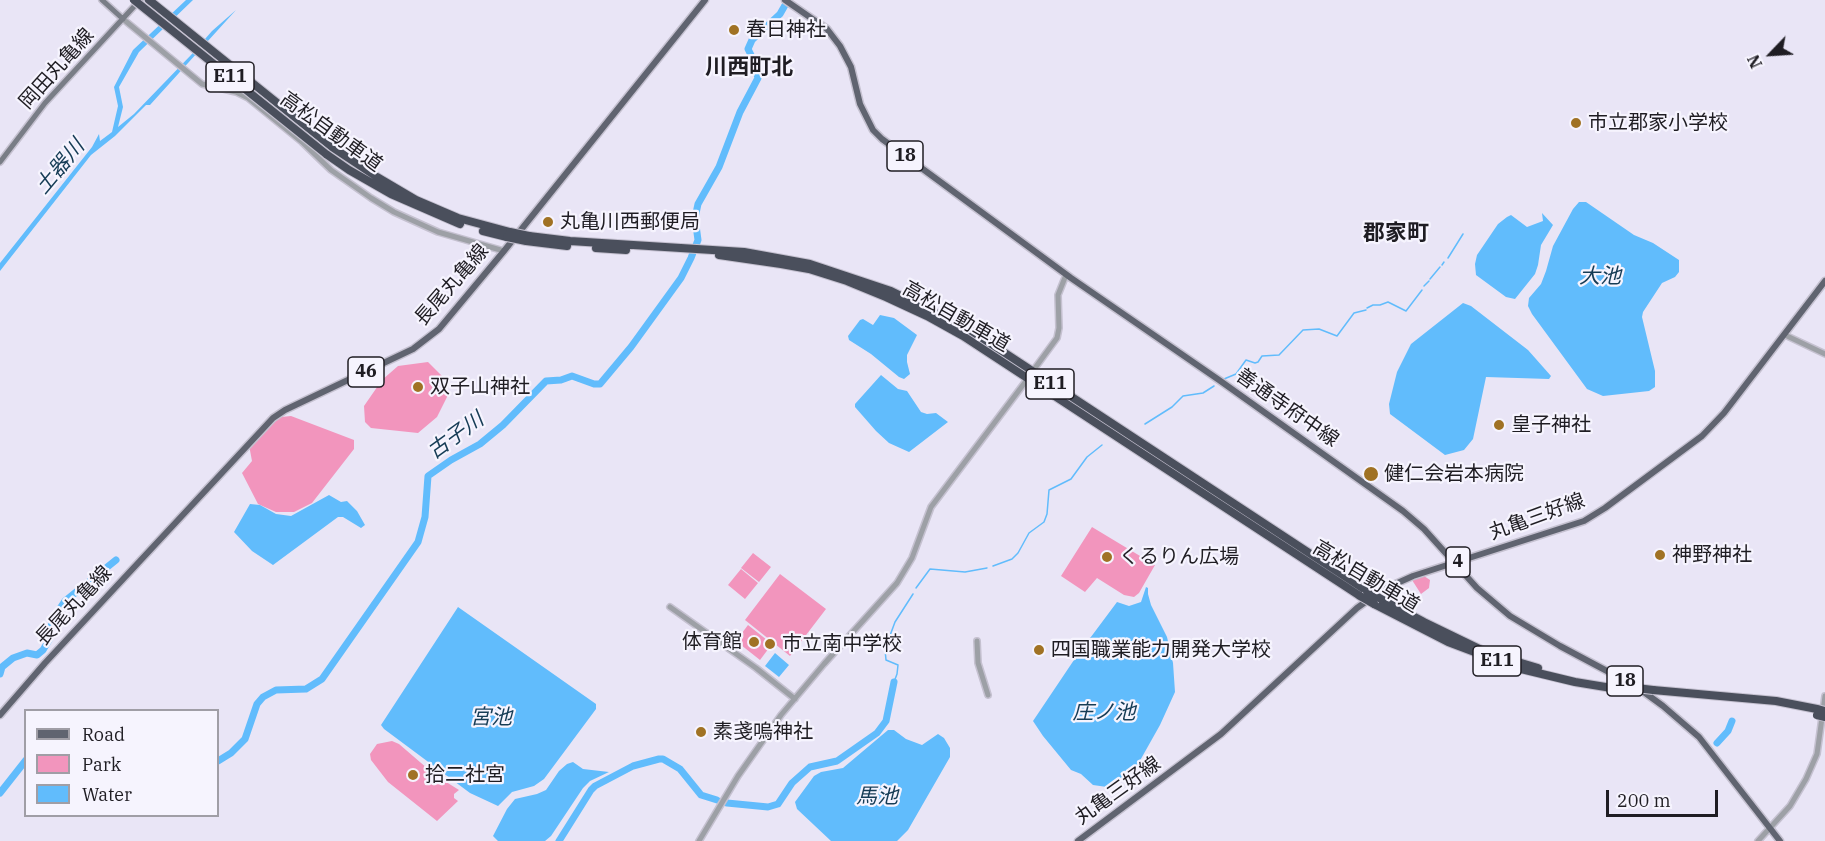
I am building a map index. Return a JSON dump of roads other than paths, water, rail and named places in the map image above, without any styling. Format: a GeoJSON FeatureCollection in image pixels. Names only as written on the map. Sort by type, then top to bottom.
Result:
{"type":"FeatureCollection","features":[{"type":"Feature","properties":{"kind":"highway","name":"高松自動車道"},"geometry":{"type":"LineString","coordinates":[[134,0],[326,154],[372,184],[413,205],[456,223],[528,238],[601,249],[702,251],[808,269],[886,297],[927,316],[982,349],[1363,593],[1448,642],[1517,668],[1575,682],[1630,691],[1656,692]]}},
{"type":"Feature","properties":{"kind":"highway","name":"高松自動車道"},"geometry":{"type":"LineString","coordinates":[[149,0],[332,147],[377,177],[416,200],[458,218],[509,234]]}},
{"type":"Feature","properties":{"kind":"highway","name":"高松自動車道"},"geometry":{"type":"LineString","coordinates":[[1377,601],[1488,653],[1576,678],[1656,692],[1744,701],[1821,713]]}},
{"type":"Feature","properties":{"kind":"main road"},"geometry":{"type":"LineString","coordinates":[[102,0],[125,21]]}},
{"type":"Feature","properties":{"kind":"main road","name":"岡田丸亀線"},"geometry":{"type":"LineString","coordinates":[[0,162],[45,103],[125,21],[140,0]]}},
{"type":"Feature","properties":{"kind":"main road","name":"長尾丸亀線"},"geometry":{"type":"LineString","coordinates":[[0,715],[52,654],[273,417],[427,340],[456,310],[705,0]]}},
{"type":"Feature","properties":{"kind":"main road","name":"善通寺府中線"},"geometry":{"type":"LineString","coordinates":[[787,1],[828,29],[840,45],[850,67],[860,104],[873,130],[882,139],[1066,275],[1219,380],[1403,512],[1424,529],[1477,588],[1510,616],[1549,640],[1637,687],[1670,712],[1699,737],[1780,841]]}},
{"type":"Feature","properties":{"kind":"main road","name":"丸亀三好線"},"geometry":{"type":"LineString","coordinates":[[1078,841],[1221,734],[1361,604],[1393,585],[1575,524],[1605,508],[1715,424],[1825,281]]}},
{"type":"Feature","properties":{"kind":"street"},"geometry":{"type":"LineString","coordinates":[[125,21],[202,84],[236,92],[248,98],[302,142],[348,184],[394,213],[438,232],[504,251]]}},
{"type":"Feature","properties":{"kind":"street"},"geometry":{"type":"LineString","coordinates":[[1035,368],[1057,338],[1058,295],[1066,275]]}},
{"type":"Feature","properties":{"kind":"street"},"geometry":{"type":"LineString","coordinates":[[1785,335],[1825,354]]}},
{"type":"Feature","properties":{"kind":"street"},"geometry":{"type":"LineString","coordinates":[[699,841],[738,776],[795,699],[897,583],[912,558],[931,507],[1026,381]]}},
{"type":"Feature","properties":{"kind":"street"},"geometry":{"type":"LineString","coordinates":[[670,608],[756,668],[795,699]]}},
{"type":"Feature","properties":{"kind":"street"},"geometry":{"type":"LineString","coordinates":[[977,640],[978,663],[988,695]]}},
{"type":"Feature","properties":{"kind":"street"},"geometry":{"type":"LineString","coordinates":[[1758,841],[1794,800],[1811,768],[1821,738],[1825,696]]}},
{"type":"Feature","properties":{"kind":"water"},"geometry":{"type":"Polygon","coordinates":[[[186,0],[193,0],[139,52],[119,87],[123,107],[118,127],[134,114],[212,31],[236,10],[150,105],[146,105],[115,136],[91,155],[0,271],[0,263],[92,147],[99,134],[100,141],[112,132],[118,106],[114,87],[133,50],[186,0]]]}},
{"type":"Feature","properties":{"kind":"water","name":"大池"},"geometry":{"type":"Polygon","coordinates":[[[1579,202],[1586,202],[1634,235],[1653,243],[1679,260],[1679,272],[1675,277],[1662,283],[1643,312],[1642,317],[1655,371],[1655,387],[1649,391],[1603,396],[1587,389],[1528,306],[1529,298],[1541,284],[1553,246],[1579,202]]]}},
{"type":"Feature","properties":{"kind":"water"},"geometry":{"type":"Polygon","coordinates":[[[1542,213],[1553,225],[1541,245],[1535,274],[1515,299],[1506,297],[1476,275],[1477,255],[1498,224],[1507,217],[1511,215],[1527,227],[1543,221],[1542,213]]]}},
{"type":"Feature","properties":{"kind":"water"},"geometry":{"type":"Polygon","coordinates":[[[1463,303],[1471,306],[1528,350],[1551,376],[1549,379],[1486,377],[1473,439],[1464,450],[1445,455],[1390,414],[1389,404],[1397,372],[1411,344],[1463,303]]]}},
{"type":"Feature","properties":{"kind":"water"},"geometry":{"type":"Polygon","coordinates":[[[880,315],[894,318],[917,335],[907,355],[910,374],[904,379],[849,340],[848,336],[860,320],[863,319],[873,325],[880,315]]]}},
{"type":"Feature","properties":{"kind":"water"},"geometry":{"type":"Polygon","coordinates":[[[881,375],[898,389],[907,391],[921,412],[936,413],[948,422],[909,452],[889,443],[855,407],[855,404],[881,375]]]}},
{"type":"Feature","properties":{"kind":"water"},"geometry":{"type":"Polygon","coordinates":[[[329,495],[341,502],[347,501],[357,511],[365,525],[361,528],[343,517],[338,517],[273,565],[252,551],[234,532],[250,504],[260,505],[276,514],[291,516],[329,495]]]}},
{"type":"Feature","properties":{"kind":"water","name":"庄ノ池"},"geometry":{"type":"Polygon","coordinates":[[[1146,587],[1151,605],[1167,637],[1173,663],[1175,692],[1160,725],[1133,773],[1107,787],[1093,785],[1081,774],[1071,770],[1033,721],[1117,602],[1129,606],[1141,602],[1146,587]]]}},
{"type":"Feature","properties":{"kind":"water","name":"宮池"},"geometry":{"type":"Polygon","coordinates":[[[458,607],[596,704],[596,709],[544,779],[534,786],[512,792],[498,806],[470,793],[381,725],[458,607]]]}},
{"type":"Feature","properties":{"kind":"water"},"geometry":{"type":"Polygon","coordinates":[[[775,653],[789,665],[779,677],[765,666],[775,653]]]}},
{"type":"Feature","properties":{"kind":"water","name":"馬池"},"geometry":{"type":"Polygon","coordinates":[[[888,730],[894,730],[906,739],[922,745],[938,734],[944,738],[950,748],[950,757],[908,830],[897,841],[831,841],[797,809],[795,802],[814,776],[821,772],[843,768],[888,730]]]}},
{"type":"Feature","properties":{"kind":"water"},"geometry":{"type":"Polygon","coordinates":[[[573,762],[583,769],[609,772],[590,781],[583,788],[551,836],[545,841],[498,841],[493,836],[515,799],[546,790],[559,771],[573,762]]]}},
{"type":"Feature","properties":{"kind":"waterway","name":"古子川"},"geometry":{"type":"LineString","coordinates":[[219,760],[231,753],[245,739],[257,704],[263,697],[276,690],[306,689],[322,679],[418,542],[425,517],[428,476],[480,444],[503,425],[546,381],[561,380],[572,376],[600,384],[631,347],[681,278],[691,258],[698,240],[695,218],[698,204],[719,167],[740,112],[758,78],[748,49],[752,40],[780,14],[788,0]]}},
{"type":"Feature","properties":{"kind":"waterway"},"geometry":{"type":"LineString","coordinates":[[1448,258],[1463,234]]}},
{"type":"Feature","properties":{"kind":"waterway"},"geometry":{"type":"LineString","coordinates":[[1430,279],[1440,267]]}},
{"type":"Feature","properties":{"kind":"waterway"},"geometry":{"type":"LineString","coordinates":[[1424,286],[1429,281]]}},
{"type":"Feature","properties":{"kind":"waterway"},"geometry":{"type":"LineString","coordinates":[[1367,308],[1388,302],[1406,311],[1422,290]]}},
{"type":"Feature","properties":{"kind":"waterway"},"geometry":{"type":"LineString","coordinates":[[1224,379],[1236,374],[1246,360],[1255,363],[1262,356],[1279,355],[1303,330],[1319,329],[1337,336],[1354,313],[1366,310]]}},
{"type":"Feature","properties":{"kind":"waterway"},"geometry":{"type":"LineString","coordinates":[[1145,424],[1172,407],[1183,396],[1203,393],[1214,386]]}},
{"type":"Feature","properties":{"kind":"waterway"},"geometry":{"type":"LineString","coordinates":[[993,566],[1012,559],[1018,553],[1029,533],[1044,522],[1049,490],[1071,479],[1087,457],[1102,445]]}},
{"type":"Feature","properties":{"kind":"waterway"},"geometry":{"type":"LineString","coordinates":[[0,674],[2,667],[13,658],[27,653],[37,655],[43,650],[49,640],[51,626],[65,601],[116,560]]}},
{"type":"Feature","properties":{"kind":"waterway"},"geometry":{"type":"LineString","coordinates":[[916,588],[930,569],[965,572],[987,568]]}},
{"type":"Feature","properties":{"kind":"waterway"},"geometry":{"type":"LineString","coordinates":[[894,682],[898,665],[886,660],[885,649],[895,622],[913,594]]}},
{"type":"Feature","properties":{"kind":"waterway"},"geometry":{"type":"LineString","coordinates":[[727,803],[768,807],[778,804],[792,783],[810,767],[837,761],[877,733],[886,721],[894,682]]}},
{"type":"Feature","properties":{"kind":"waterway"},"geometry":{"type":"LineString","coordinates":[[1717,743],[1728,731],[1732,721]]}},
{"type":"Feature","properties":{"kind":"waterway"},"geometry":{"type":"LineString","coordinates":[[559,841],[595,786],[633,766],[659,759],[680,769],[701,795],[717,800]]}},
{"type":"Feature","properties":{"kind":"waterway","name":"古子川"},"geometry":{"type":"LineString","coordinates":[[0,793],[24,763]]}},
{"type":"Feature","properties":{"kind":"place","name":"春日神社"},"geometry":{"type":"Point","coordinates":[734,30]}},
{"type":"Feature","properties":{"kind":"place","name":"市立郡家小学校"},"geometry":{"type":"Point","coordinates":[1576,123]}},
{"type":"Feature","properties":{"kind":"place","name":"丸亀川西郵便局"},"geometry":{"type":"Point","coordinates":[548,222]}},
{"type":"Feature","properties":{"kind":"place","name":"双子山神社"},"geometry":{"type":"Point","coordinates":[418,387]}},
{"type":"Feature","properties":{"kind":"place","name":"皇子神社"},"geometry":{"type":"Point","coordinates":[1499,425]}},
{"type":"Feature","properties":{"kind":"place","name":"健仁会岩本病院"},"geometry":{"type":"Point","coordinates":[1371,474]}},
{"type":"Feature","properties":{"kind":"place","name":"神野神社"},"geometry":{"type":"Point","coordinates":[1660,555]}},
{"type":"Feature","properties":{"kind":"place","name":"くるりん広場"},"geometry":{"type":"Point","coordinates":[1107,557]}},
{"type":"Feature","properties":{"kind":"place","name":"体育館"},"geometry":{"type":"Point","coordinates":[754,642]}},
{"type":"Feature","properties":{"kind":"place","name":"市立南中学校"},"geometry":{"type":"Point","coordinates":[770,644]}},
{"type":"Feature","properties":{"kind":"place","name":"四国職業能力開発大学校"},"geometry":{"type":"Point","coordinates":[1039,650]}},
{"type":"Feature","properties":{"kind":"place","name":"素戔嗚神社"},"geometry":{"type":"Point","coordinates":[701,732]}},
{"type":"Feature","properties":{"kind":"place","name":"拾二社宮"},"geometry":{"type":"Point","coordinates":[413,775]}},
{"type":"Feature","properties":{"kind":"district","name":"川西町北"},"geometry":{"type":"Point","coordinates":[749,68]}},
{"type":"Feature","properties":{"kind":"district","name":"郡家町"},"geometry":{"type":"Point","coordinates":[1396,234]}},
{"type":"Feature","properties":{"kind":"water label","name":"土器川"},"geometry":{"type":"Point","coordinates":[60,167]}}]}
